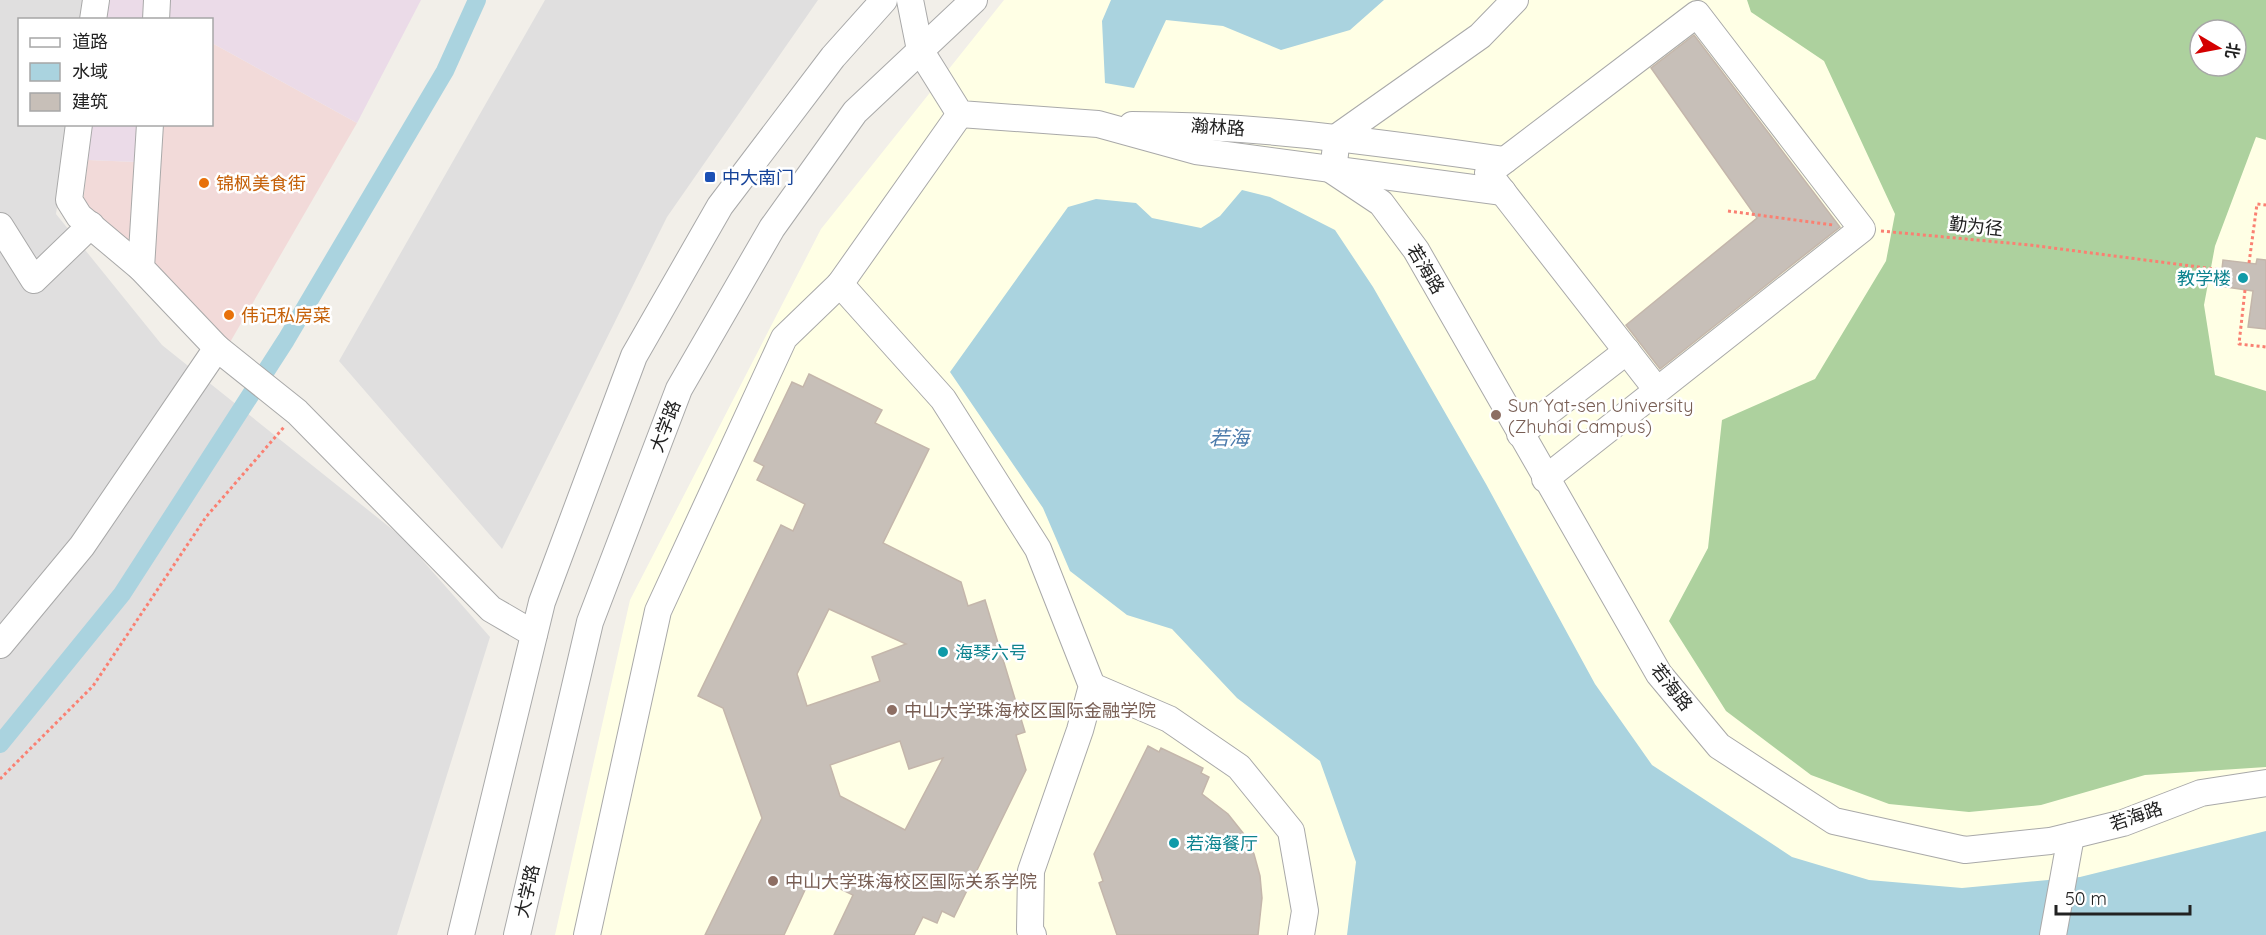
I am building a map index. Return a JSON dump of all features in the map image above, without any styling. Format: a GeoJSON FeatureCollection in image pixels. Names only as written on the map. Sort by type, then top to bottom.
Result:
{"type":"FeatureCollection","features":[{"type":"Feature","properties":{"kind":"street"},"geometry":{"type":"LineString","coordinates":[[93,18],[96,0]]}},
{"type":"Feature","properties":{"kind":"street"},"geometry":{"type":"LineString","coordinates":[[156,18],[157,0]]}},
{"type":"Feature","properties":{"kind":"street"},"geometry":{"type":"LineString","coordinates":[[461,935],[542,602],[634,356],[720,206],[833,57],[884,0]]}},
{"type":"Feature","properties":{"kind":"street"},"geometry":{"type":"LineString","coordinates":[[910,0],[920,50],[960,114]]}},
{"type":"Feature","properties":{"kind":"street","name":"大学路"},"geometry":{"type":"LineString","coordinates":[[517,935],[590,622],[679,389],[772,228],[855,112],[974,0]]}},
{"type":"Feature","properties":{"kind":"street"},"geometry":{"type":"LineString","coordinates":[[1334,171],[1337,137],[1480,36],[1515,0]]}},
{"type":"Feature","properties":{"kind":"street"},"geometry":{"type":"LineString","coordinates":[[1545,479],[1862,229],[1697,14],[1488,173],[1657,390]]}},
{"type":"Feature","properties":{"kind":"street"},"geometry":{"type":"LineString","coordinates":[[960,114],[1098,124],[1196,151],[1503,192]]}},
{"type":"Feature","properties":{"kind":"street"},"geometry":{"type":"LineString","coordinates":[[587,935],[658,611],[784,338],[840,284],[960,114]]}},
{"type":"Feature","properties":{"kind":"street","name":"瀚林路"},"geometry":{"type":"LineString","coordinates":[[1098,124],[1201,125],[1337,137],[1505,160]]}},
{"type":"Feature","properties":{"kind":"street"},"geometry":{"type":"LineString","coordinates":[[79,126],[69,201],[79,216],[141,268],[217,348],[297,412],[491,609],[534,634]]}},
{"type":"Feature","properties":{"kind":"street"},"geometry":{"type":"LineString","coordinates":[[141,268],[150,126]]}},
{"type":"Feature","properties":{"kind":"street","name":"若海路"},"geometry":{"type":"LineString","coordinates":[[1334,171],[1381,203],[1416,250],[1545,479],[1659,674],[1719,746],[1834,821],[1965,850],[2050,841],[2123,823],[2201,793],[2266,783]]}},
{"type":"Feature","properties":{"kind":"street"},"geometry":{"type":"LineString","coordinates":[[0,225],[34,280],[91,225]]}},
{"type":"Feature","properties":{"kind":"street"},"geometry":{"type":"LineString","coordinates":[[840,284],[943,399],[1038,549],[1092,686],[1080,730],[1031,871],[1030,930],[1033,935]]}},
{"type":"Feature","properties":{"kind":"street"},"geometry":{"type":"LineString","coordinates":[[0,645],[82,546],[217,348]]}},
{"type":"Feature","properties":{"kind":"street"},"geometry":{"type":"LineString","coordinates":[[1520,434],[1627,351]]}},
{"type":"Feature","properties":{"kind":"street"},"geometry":{"type":"LineString","coordinates":[[1092,686],[1169,719],[1239,767],[1291,831],[1305,911],[1300,935]]}},
{"type":"Feature","properties":{"kind":"street"},"geometry":{"type":"LineString","coordinates":[[2053,935],[2072,836]]}},
{"type":"Feature","properties":{"kind":"path"},"geometry":{"type":"LineString","coordinates":[[2249,263],[2257,204],[2266,205]]}},
{"type":"Feature","properties":{"kind":"path","name":"勤为径"},"geometry":{"type":"LineString","coordinates":[[1728,212],[1862,229],[2030,245],[2222,270]]}},
{"type":"Feature","properties":{"kind":"path"},"geometry":{"type":"LineString","coordinates":[[2245,290],[2239,344],[2266,347]]}},
{"type":"Feature","properties":{"kind":"path"},"geometry":{"type":"LineString","coordinates":[[0,779],[93,686],[207,517],[297,412]]}},
{"type":"Feature","properties":{"kind":"shaded area"},"geometry":{"type":"Polygon","coordinates":[[[0,0],[85,0],[82,18],[18,18],[18,126],[68,126],[56,214],[162,345],[403,538],[490,637],[397,935],[0,935],[0,0]]]}},
{"type":"Feature","properties":{"kind":"shaded area"},"geometry":{"type":"Polygon","coordinates":[[[99,0],[421,0],[357,123],[213,44],[213,18],[98,18],[99,0]]]}},
{"type":"Feature","properties":{"kind":"shaded area"},"geometry":{"type":"Polygon","coordinates":[[[545,0],[818,0],[667,217],[502,549],[339,361],[545,0]]]}},
{"type":"Feature","properties":{"kind":"shaded area","name":"Sun Yat-sen University (Zhuhai Campus)"},"geometry":{"type":"Polygon","coordinates":[[[1004,0],[2266,0],[2266,935],[555,935],[630,600],[821,229],[1004,0]]]}},
{"type":"Feature","properties":{"kind":"shaded area","name":"锦枫美食街"},"geometry":{"type":"Polygon","coordinates":[[[213,44],[357,123],[229,344],[83,203],[88,160],[137,162],[153,126],[213,126],[213,44]]]}},
{"type":"Feature","properties":{"kind":"shaded area"},"geometry":{"type":"Polygon","coordinates":[[[91,126],[153,126],[137,162],[88,160],[91,126]]]}},
{"type":"Feature","properties":{"kind":"green space"},"geometry":{"type":"Polygon","coordinates":[[[1747,0],[2266,0],[2266,140],[2256,137],[2215,246],[2204,305],[2215,375],[2266,391],[2266,767],[2145,775],[2041,805],[1969,812],[1889,804],[1811,775],[1726,711],[1669,621],[1708,548],[1722,420],[1815,379],[1886,261],[1895,214],[1824,61],[1751,12],[1747,0]]]}},
{"type":"Feature","properties":{"kind":"water"},"geometry":{"type":"Polygon","coordinates":[[[1111,0],[1384,0],[1350,30],[1281,50],[1223,26],[1166,20],[1134,88],[1105,83],[1102,21],[1111,0]]]}},
{"type":"Feature","properties":{"kind":"water","name":"若海"},"geometry":{"type":"Polygon","coordinates":[[[1242,190],[1270,197],[1335,230],[1373,287],[1486,484],[1595,684],[1652,765],[1792,857],[1869,880],[1962,888],[2080,877],[2266,831],[2266,935],[1347,935],[1356,862],[1320,761],[1237,698],[1172,629],[1127,615],[1070,571],[1043,508],[950,372],[1068,207],[1096,199],[1136,203],[1152,218],[1201,228],[1220,216],[1242,190]]]}},
{"type":"Feature","properties":{"kind":"building"},"geometry":{"type":"Polygon","coordinates":[[[1694,35],[1840,227],[1660,369],[1626,325],[1757,218],[1651,68],[1694,35]]]}},
{"type":"Feature","properties":{"kind":"building","name":"教学楼"},"geometry":{"type":"Polygon","coordinates":[[[2257,259],[2266,260],[2266,329],[2248,327],[2253,291],[2220,286],[2223,260],[2256,264],[2257,259]]]}},
{"type":"Feature","properties":{"kind":"building","name":"海琴六号"},"geometry":{"type":"Polygon","coordinates":[[[809,374],[882,410],[875,423],[929,449],[883,543],[961,582],[968,606],[985,600],[1025,732],[1016,735],[1026,770],[954,917],[942,911],[937,923],[923,917],[914,935],[834,935],[853,895],[812,875],[784,935],[705,935],[762,818],[723,708],[698,696],[781,525],[793,531],[805,504],[757,480],[764,466],[754,461],[792,382],[803,387],[809,374]],[[829,609],[797,674],[807,706],[880,681],[872,657],[906,644],[829,609]],[[900,741],[830,765],[840,796],[905,830],[943,758],[909,769],[900,741]]]}},
{"type":"Feature","properties":{"kind":"building","name":"若海餐厅"},"geometry":{"type":"Polygon","coordinates":[[[1148,746],[1159,752],[1161,748],[1203,768],[1201,773],[1209,777],[1202,794],[1228,814],[1243,833],[1254,854],[1260,876],[1262,898],[1258,935],[1117,935],[1099,883],[1103,881],[1094,854],[1148,746]]]}},
{"type":"Feature","properties":{"kind":"waterway"},"geometry":{"type":"LineString","coordinates":[[0,744],[122,594],[286,340],[445,71],[477,0]]}},
{"type":"Feature","properties":{"kind":"place","name":"中大南门"},"geometry":{"type":"Point","coordinates":[710,177]}},
{"type":"Feature","properties":{"kind":"place","name":"锦枫美食街"},"geometry":{"type":"Point","coordinates":[204,183]}},
{"type":"Feature","properties":{"kind":"place","name":"教学楼"},"geometry":{"type":"Point","coordinates":[2243,278]}},
{"type":"Feature","properties":{"kind":"place","name":"伟记私房菜"},"geometry":{"type":"Point","coordinates":[229,315]}},
{"type":"Feature","properties":{"kind":"place","name":"Sun Yat-sen University (Zhuhai Campus)"},"geometry":{"type":"Point","coordinates":[1496,415]}},
{"type":"Feature","properties":{"kind":"place","name":"海琴六号"},"geometry":{"type":"Point","coordinates":[943,652]}},
{"type":"Feature","properties":{"kind":"place","name":"中山大学珠海校区国际金融学院"},"geometry":{"type":"Point","coordinates":[892,710]}},
{"type":"Feature","properties":{"kind":"place","name":"若海餐厅"},"geometry":{"type":"Point","coordinates":[1174,843]}},
{"type":"Feature","properties":{"kind":"place","name":"中山大学珠海校区国际关系学院"},"geometry":{"type":"Point","coordinates":[773,881]}}]}
